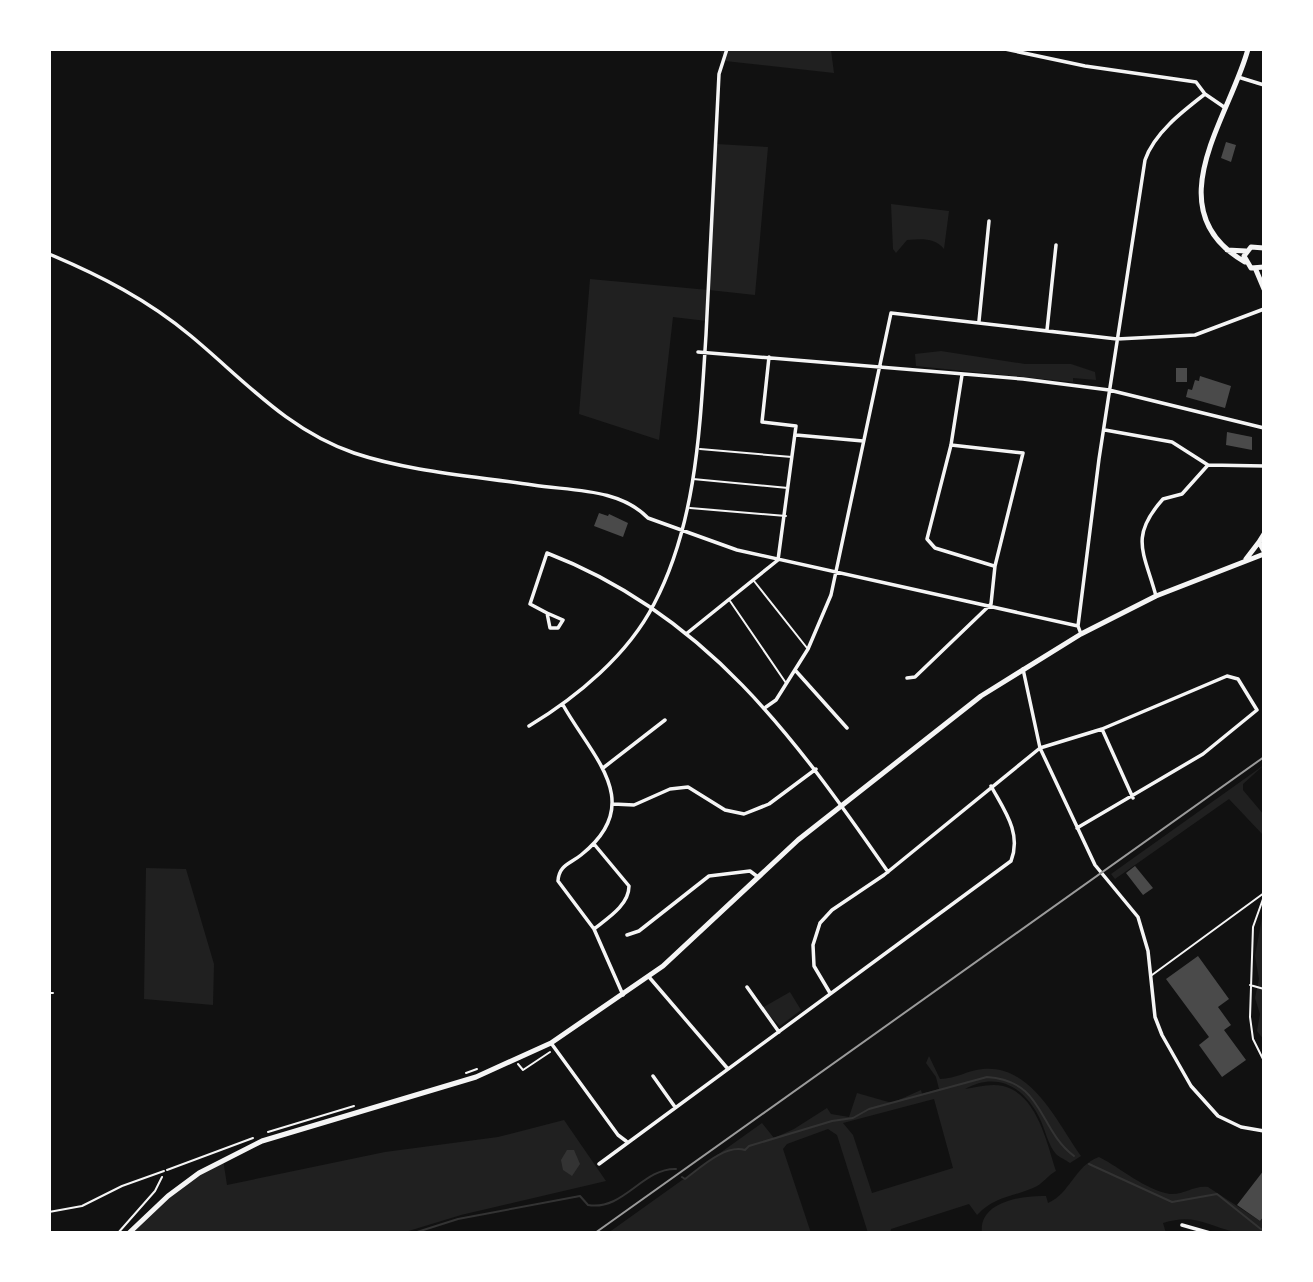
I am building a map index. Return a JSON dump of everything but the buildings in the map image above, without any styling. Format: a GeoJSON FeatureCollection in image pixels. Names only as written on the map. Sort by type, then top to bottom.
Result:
{"type":"FeatureCollection","features":[{"type":"Feature","properties":{"kind":"main road"},"geometry":{"type":"LineString","coordinates":[[1248,49],[1205,160],[1202,186],[1206,218],[1216,238],[1227,250],[1256,270],[1264,287]]}},
{"type":"Feature","properties":{"kind":"main road"},"geometry":{"type":"LineString","coordinates":[[1227,250],[1246,251],[1256,245],[1264,248]]}},
{"type":"Feature","properties":{"kind":"main road"},"geometry":{"type":"LineString","coordinates":[[1245,262],[1246,251]]}},
{"type":"Feature","properties":{"kind":"main road"},"geometry":{"type":"LineString","coordinates":[[1256,270],[1264,267]]}},
{"type":"Feature","properties":{"kind":"main road"},"geometry":{"type":"LineString","coordinates":[[1264,273],[1264,287]]}},
{"type":"Feature","properties":{"kind":"main road"},"geometry":{"type":"LineString","coordinates":[[1245,559],[1264,534]]}},
{"type":"Feature","properties":{"kind":"main road"},"geometry":{"type":"LineString","coordinates":[[129,1233],[168,1196],[192,1179],[262,1141],[448,1087],[553,1046],[649,977],[841,805],[981,696],[1081,634],[1156,596],[1264,553],[1259,542]]}},
{"type":"Feature","properties":{"kind":"street"},"geometry":{"type":"LineString","coordinates":[[529,726],[563,705],[629,640],[653,607],[683,532],[697,449],[705,352],[719,74],[727,49]]}},
{"type":"Feature","properties":{"kind":"street"},"geometry":{"type":"LineString","coordinates":[[1005,49],[1085,66],[1196,82],[1205,94],[1224,107]]}},
{"type":"Feature","properties":{"kind":"street"},"geometry":{"type":"LineString","coordinates":[[1238,77],[1264,85]]}},
{"type":"Feature","properties":{"kind":"street"},"geometry":{"type":"LineString","coordinates":[[1081,634],[1078,626],[1109,390],[1145,160],[1151,146],[1170,125],[1205,94]]}},
{"type":"Feature","properties":{"kind":"street"},"geometry":{"type":"LineString","coordinates":[[979,321],[989,221]]}},
{"type":"Feature","properties":{"kind":"street"},"geometry":{"type":"LineString","coordinates":[[1047,330],[1056,245]]}},
{"type":"Feature","properties":{"kind":"street"},"geometry":{"type":"LineString","coordinates":[[49,254],[117,284],[153,306],[191,336],[273,410],[319,439],[375,459],[594,492],[631,505],[648,518],[683,532],[778,560],[991,604],[1078,626]]}},
{"type":"Feature","properties":{"kind":"street"},"geometry":{"type":"LineString","coordinates":[[766,707],[776,700],[808,649],[831,595],[891,313],[979,321],[1117,339],[1195,335],[1264,309]]}},
{"type":"Feature","properties":{"kind":"street"},"geometry":{"type":"LineString","coordinates":[[698,352],[962,374],[1109,390],[1264,428]]}},
{"type":"Feature","properties":{"kind":"street"},"geometry":{"type":"LineString","coordinates":[[686,634],[778,560],[796,426],[762,422],[769,357]]}},
{"type":"Feature","properties":{"kind":"street"},"geometry":{"type":"LineString","coordinates":[[962,374],[951,445],[927,539],[934,548],[995,566]]}},
{"type":"Feature","properties":{"kind":"street"},"geometry":{"type":"LineString","coordinates":[[1105,430],[1172,442],[1208,465],[1264,466]]}},
{"type":"Feature","properties":{"kind":"street"},"geometry":{"type":"LineString","coordinates":[[796,435],[864,441]]}},
{"type":"Feature","properties":{"kind":"street"},"geometry":{"type":"LineString","coordinates":[[907,678],[915,677],[991,604],[995,566],[1023,453],[951,445]]}},
{"type":"Feature","properties":{"kind":"street"},"geometry":{"type":"LineString","coordinates":[[1156,596],[1141,541],[1142,530],[1163,499],[1182,494],[1208,465]]}},
{"type":"Feature","properties":{"kind":"street"},"geometry":{"type":"LineString","coordinates":[[547,612],[550,628],[558,628],[563,620],[547,612],[530,604],[547,553],[603,578],[653,607],[766,707],[816,769],[888,872]]}},
{"type":"Feature","properties":{"kind":"street"},"geometry":{"type":"LineString","coordinates":[[1023,669],[1040,748],[1077,828],[1101,874],[1132,906],[1138,917],[1151,975],[1155,1017],[1191,1086],[1218,1116],[1241,1127],[1264,1131]]}},
{"type":"Feature","properties":{"kind":"street"},"geometry":{"type":"LineString","coordinates":[[795,670],[847,728]]}},
{"type":"Feature","properties":{"kind":"street"},"geometry":{"type":"LineString","coordinates":[[830,993],[814,966],[813,945],[820,923],[832,910],[888,872],[1040,748],[1102,729],[1233,675],[1256,710],[1203,754],[1133,798],[1077,828]]}},
{"type":"Feature","properties":{"kind":"street"},"geometry":{"type":"LineString","coordinates":[[563,705],[603,768],[612,791],[613,804],[599,839],[558,872],[558,881],[594,929],[624,996]]}},
{"type":"Feature","properties":{"kind":"street"},"geometry":{"type":"LineString","coordinates":[[603,768],[665,720]]}},
{"type":"Feature","properties":{"kind":"street"},"geometry":{"type":"LineString","coordinates":[[1102,729],[1133,798]]}},
{"type":"Feature","properties":{"kind":"street"},"geometry":{"type":"LineString","coordinates":[[613,804],[634,805],[670,789],[688,787],[725,810],[744,814],[769,804],[816,769]]}},
{"type":"Feature","properties":{"kind":"street"},"geometry":{"type":"LineString","coordinates":[[598,1164],[1011,860],[1015,838],[1008,817],[991,786]]}},
{"type":"Feature","properties":{"kind":"street"},"geometry":{"type":"LineString","coordinates":[[594,844],[629,886],[629,894],[618,910],[594,929]]}},
{"type":"Feature","properties":{"kind":"street"},"geometry":{"type":"LineString","coordinates":[[627,935],[639,931],[709,876],[750,871],[760,878]]}},
{"type":"Feature","properties":{"kind":"street"},"geometry":{"type":"LineString","coordinates":[[649,977],[728,1069]]}},
{"type":"Feature","properties":{"kind":"street"},"geometry":{"type":"LineString","coordinates":[[747,987],[779,1032]]}},
{"type":"Feature","properties":{"kind":"street"},"geometry":{"type":"LineString","coordinates":[[553,1046],[618,1135],[626,1141]]}},
{"type":"Feature","properties":{"kind":"street"},"geometry":{"type":"LineString","coordinates":[[653,1076],[675,1107]]}},
{"type":"Feature","properties":{"kind":"street"},"geometry":{"type":"LineString","coordinates":[[1182,1225],[1210,1233]]}},
{"type":"Feature","properties":{"kind":"lane"},"geometry":{"type":"LineString","coordinates":[[697,449],[793,457]]}},
{"type":"Feature","properties":{"kind":"lane"},"geometry":{"type":"LineString","coordinates":[[693,479],[789,488]]}},
{"type":"Feature","properties":{"kind":"lane"},"geometry":{"type":"LineString","coordinates":[[689,508],[786,516]]}},
{"type":"Feature","properties":{"kind":"lane"},"geometry":{"type":"LineString","coordinates":[[754,580],[808,649]]}},
{"type":"Feature","properties":{"kind":"lane"},"geometry":{"type":"LineString","coordinates":[[729,599],[786,684]]}},
{"type":"Feature","properties":{"kind":"lane"},"geometry":{"type":"LineString","coordinates":[[1151,975],[1264,895]]}},
{"type":"Feature","properties":{"kind":"lane"},"geometry":{"type":"LineString","coordinates":[[49,1212],[82,1206],[122,1185],[164,1171]]}},
{"type":"Feature","properties":{"kind":"path"},"geometry":{"type":"LineString","coordinates":[[1264,895],[1253,927],[1250,985],[1250,1028],[1263,1059],[1264,1089]]}},
{"type":"Feature","properties":{"kind":"path"},"geometry":{"type":"LineString","coordinates":[[1250,985],[1264,989]]}},
{"type":"Feature","properties":{"kind":"path"},"geometry":{"type":"LineString","coordinates":[[517,1062],[523,1070],[553,1046]]}},
{"type":"Feature","properties":{"kind":"path"},"geometry":{"type":"LineString","coordinates":[[118,1233],[155,1191],[164,1171],[208,1153]]}},
{"type":"Feature","properties":{"kind":"shaded area"},"geometry":{"type":"Polygon","coordinates":[[[717,49],[831,50],[834,73],[725,61],[717,49]]]}},
{"type":"Feature","properties":{"kind":"shaded area"},"geometry":{"type":"Polygon","coordinates":[[[716,144],[768,147],[755,295],[709,290],[707,321],[673,317],[659,440],[579,414],[590,279],[708,290],[716,144]]]}},
{"type":"Feature","properties":{"kind":"shaded area"},"geometry":{"type":"Polygon","coordinates":[[[891,204],[949,211],[944,249],[932,241],[907,240],[896,253],[893,249],[891,204]]]}},
{"type":"Feature","properties":{"kind":"shaded area"},"geometry":{"type":"Polygon","coordinates":[[[941,351],[1025,364],[1071,364],[1095,372],[1096,380],[1073,378],[1073,382],[916,366],[915,354],[941,351]]]}},
{"type":"Feature","properties":{"kind":"shaded area"},"geometry":{"type":"Polygon","coordinates":[[[1264,765],[1243,784],[1243,790],[1264,815],[1264,836],[1229,799],[1115,879],[1111,874],[1264,765]]]}},
{"type":"Feature","properties":{"kind":"shaded area"},"geometry":{"type":"Polygon","coordinates":[[[146,868],[186,869],[214,964],[213,1005],[144,999],[146,868]]]}},
{"type":"Feature","properties":{"kind":"shaded area"},"geometry":{"type":"Polygon","coordinates":[[[1264,907],[1264,1040],[1257,1031],[1260,1014],[1255,998],[1259,979],[1255,956],[1264,907]]]}},
{"type":"Feature","properties":{"kind":"shaded area"},"geometry":{"type":"Polygon","coordinates":[[[790,992],[801,1010],[780,1026],[762,1008],[790,992]]]}},
{"type":"Feature","properties":{"kind":"shaded area"},"geometry":{"type":"Polygon","coordinates":[[[929,1056],[940,1079],[983,1069],[1000,1070],[1015,1076],[1041,1098],[1081,1156],[1070,1163],[1057,1155],[1040,1119],[1026,1098],[1009,1085],[988,1082],[965,1089],[998,1085],[1015,1091],[1024,1099],[1039,1121],[1056,1171],[1036,1187],[996,1201],[977,1215],[969,1204],[891,1229],[890,1233],[868,1233],[837,1135],[828,1129],[787,1144],[783,1149],[811,1233],[608,1233],[762,1123],[774,1138],[827,1108],[831,1114],[849,1117],[857,1093],[892,1103],[921,1090],[922,1094],[939,1089],[936,1077],[926,1063],[929,1056]],[[934,1099],[843,1123],[853,1135],[872,1193],[953,1168],[934,1099]]]}},
{"type":"Feature","properties":{"kind":"shaded area"},"geometry":{"type":"Polygon","coordinates":[[[564,1120],[606,1181],[461,1215],[402,1233],[129,1233],[168,1196],[223,1159],[227,1185],[385,1152],[498,1137],[564,1120]]]}},
{"type":"Feature","properties":{"kind":"shaded area"},"geometry":{"type":"Polygon","coordinates":[[[567,1150],[574,1150],[580,1164],[572,1176],[563,1170],[561,1160],[567,1150]]]}},
{"type":"Feature","properties":{"kind":"shaded area"},"geometry":{"type":"Polygon","coordinates":[[[1099,1157],[1161,1192],[1175,1194],[1208,1187],[1260,1221],[1264,1217],[1264,1233],[1238,1233],[1200,1221],[1183,1219],[1163,1223],[1166,1233],[982,1233],[983,1222],[994,1207],[1014,1199],[1036,1196],[1046,1196],[1048,1203],[1062,1193],[1084,1166],[1099,1157]]]}},
{"type":"Feature","properties":{"kind":"waterway"},"geometry":{"type":"LineString","coordinates":[[682,1177],[685,1179],[713,1158],[729,1150],[745,1150],[749,1146],[832,1121],[853,1118],[869,1109],[987,1077],[1006,1080],[1030,1096],[1062,1145],[1074,1156]]}},
{"type":"Feature","properties":{"kind":"waterway"},"geometry":{"type":"LineString","coordinates":[[1089,1164],[1172,1202],[1217,1194],[1262,1230],[1264,1227]]}},
{"type":"Feature","properties":{"kind":"waterway"},"geometry":{"type":"LineString","coordinates":[[414,1233],[458,1219],[580,1196],[588,1205],[601,1205],[623,1196],[653,1175],[676,1169]]}},
{"type":"Feature","properties":{"kind":"railway"},"geometry":{"type":"LineString","coordinates":[[595,1233],[1264,757]]}}]}
